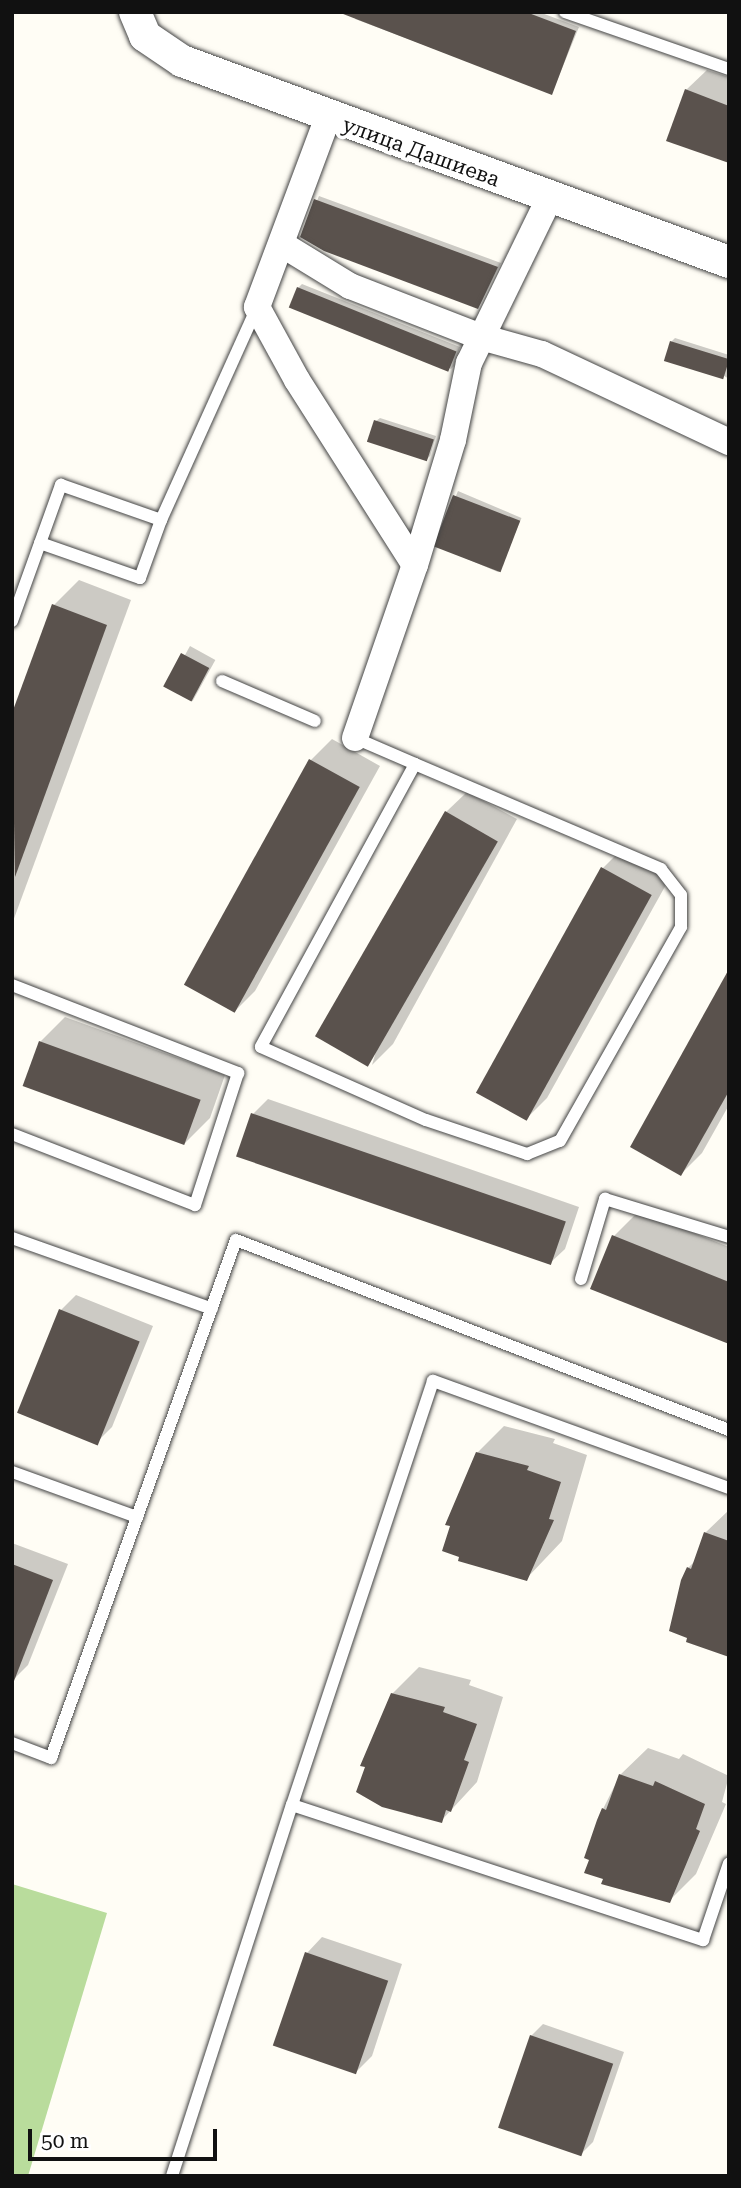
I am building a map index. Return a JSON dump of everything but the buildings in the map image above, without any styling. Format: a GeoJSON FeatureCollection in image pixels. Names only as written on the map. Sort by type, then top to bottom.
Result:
{"type":"FeatureCollection","features":[{"type":"Feature","properties":{"kind":"street","name":"улица Дашиева"},"geometry":{"type":"LineString","coordinates":[[135,12],[145,36],[162,51],[328,117],[729,262]]}},
{"type":"Feature","properties":{"kind":"street"},"geometry":{"type":"LineString","coordinates":[[328,117],[283,245],[257,307],[297,380],[415,565]]}},
{"type":"Feature","properties":{"kind":"street"},"geometry":{"type":"LineString","coordinates":[[355,738],[415,565],[453,440],[469,363],[549,199]]}},
{"type":"Feature","properties":{"kind":"street"},"geometry":{"type":"LineString","coordinates":[[283,245],[349,286],[481,337],[542,354],[729,442]]}},
{"type":"Feature","properties":{"kind":"lane"},"geometry":{"type":"LineString","coordinates":[[565,12],[729,69]]}},
{"type":"Feature","properties":{"kind":"lane"},"geometry":{"type":"LineString","coordinates":[[40,543],[140,578],[161,520],[257,307]]}},
{"type":"Feature","properties":{"kind":"lane"},"geometry":{"type":"LineString","coordinates":[[12,621],[61,485],[161,520]]}},
{"type":"Feature","properties":{"kind":"lane"},"geometry":{"type":"LineString","coordinates":[[222,681],[314,721]]}},
{"type":"Feature","properties":{"kind":"lane"},"geometry":{"type":"LineString","coordinates":[[355,738],[662,869],[681,895],[681,927],[560,1141],[527,1154],[426,1119],[261,1047],[415,764]]}},
{"type":"Feature","properties":{"kind":"lane"},"geometry":{"type":"LineString","coordinates":[[12,985],[238,1073],[195,1205],[12,1134]]}},
{"type":"Feature","properties":{"kind":"lane"},"geometry":{"type":"LineString","coordinates":[[581,1279],[605,1199],[729,1237]]}},
{"type":"Feature","properties":{"kind":"lane"},"geometry":{"type":"LineString","coordinates":[[12,1238],[212,1309]]}},
{"type":"Feature","properties":{"kind":"lane"},"geometry":{"type":"LineString","coordinates":[[12,1743],[51,1758],[236,1240],[729,1430]]}},
{"type":"Feature","properties":{"kind":"lane"},"geometry":{"type":"LineString","coordinates":[[172,2176],[433,1381],[729,1488]]}},
{"type":"Feature","properties":{"kind":"lane"},"geometry":{"type":"LineString","coordinates":[[12,1472],[137,1517]]}},
{"type":"Feature","properties":{"kind":"lane"},"geometry":{"type":"LineString","coordinates":[[292,1805],[703,1940],[729,1863]]}},
{"type":"Feature","properties":{"kind":"green space"},"geometry":{"type":"Polygon","coordinates":[[[12,1884],[107,1913],[28,2176],[12,2176],[12,1884]]]}}]}
